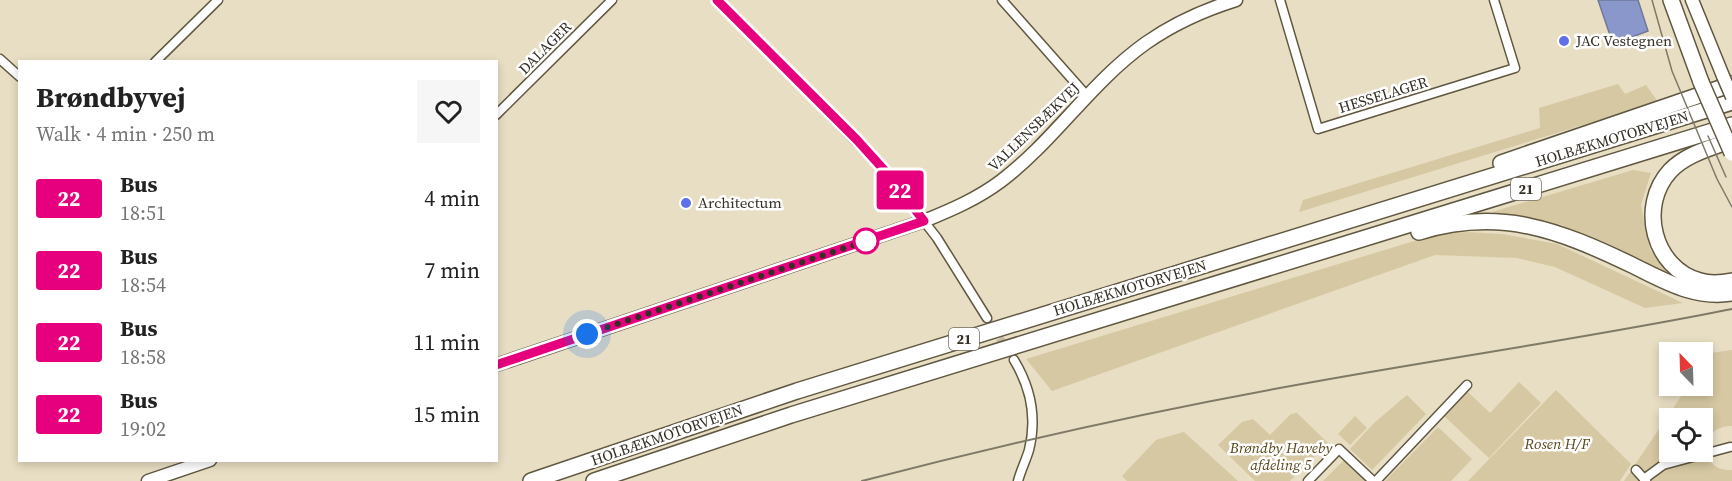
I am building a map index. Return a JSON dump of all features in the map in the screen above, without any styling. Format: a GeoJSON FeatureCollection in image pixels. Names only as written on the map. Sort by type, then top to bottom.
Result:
{"type":"FeatureCollection","features":[{"type":"Feature","properties":{"kind":"highway"},"geometry":{"type":"LineString","coordinates":[[1672,0],[1732,153]]}},
{"type":"Feature","properties":{"kind":"highway"},"geometry":{"type":"LineString","coordinates":[[1399,205],[1468,175],[1727,80]]}},
{"type":"Feature","properties":{"kind":"highway","name":"HOLBÆKMOTORVEJEN"},"geometry":{"type":"LineString","coordinates":[[531,481],[797,391],[1732,102]]}},
{"type":"Feature","properties":{"kind":"highway","name":"HOLBÆKMOTORVEJEN"},"geometry":{"type":"LineString","coordinates":[[594,481],[802,411],[1732,125]]}},
{"type":"Feature","properties":{"kind":"highway"},"geometry":{"type":"LineString","coordinates":[[1730,290],[1682,273],[1670,262],[1660,248],[1654,233],[1652,216],[1654,200],[1660,185],[1670,171],[1682,160],[1732,139]]}},
{"type":"Feature","properties":{"kind":"highway"},"geometry":{"type":"LineString","coordinates":[[1320,252],[1360,249],[1434,227],[1489,221],[1540,227],[1587,244],[1682,289],[1701,293],[1730,290]]}},
{"type":"Feature","properties":{"kind":"street"},"geometry":{"type":"LineString","coordinates":[[157,60],[218,0]]}},
{"type":"Feature","properties":{"kind":"street","name":"DALAGER"},"geometry":{"type":"LineString","coordinates":[[498,113],[612,0]]}},
{"type":"Feature","properties":{"kind":"street"},"geometry":{"type":"LineString","coordinates":[[718,0],[885,171],[924,221],[987,318]]}},
{"type":"Feature","properties":{"kind":"street"},"geometry":{"type":"LineString","coordinates":[[1002,0],[1087,96]]}},
{"type":"Feature","properties":{"kind":"street","name":"VALLENSBÆKVEJ"},"geometry":{"type":"LineString","coordinates":[[498,364],[924,221],[966,203],[1001,181],[1030,156],[1087,96],[1147,42],[1186,20],[1236,0]]}},
{"type":"Feature","properties":{"kind":"street","name":"HESSELAGER"},"geometry":{"type":"LineString","coordinates":[[1280,0],[1318,129],[1515,68],[1494,0]]}},
{"type":"Feature","properties":{"kind":"street"},"geometry":{"type":"LineString","coordinates":[[1692,0],[1727,80],[1732,97]]}},
{"type":"Feature","properties":{"kind":"street"},"geometry":{"type":"LineString","coordinates":[[0,59],[18,74]]}},
{"type":"Feature","properties":{"kind":"street"},"geometry":{"type":"LineString","coordinates":[[1704,81],[1732,139]]}},
{"type":"Feature","properties":{"kind":"street"},"geometry":{"type":"LineString","coordinates":[[1014,360],[1029,390],[1033,421],[1028,452],[1018,481]]}},
{"type":"Feature","properties":{"kind":"street"},"geometry":{"type":"LineString","coordinates":[[1308,481],[1339,449],[1374,481],[1467,385]]}},
{"type":"Feature","properties":{"kind":"street"},"geometry":{"type":"LineString","coordinates":[[1636,470],[1645,480],[1663,465],[1730,447]]}},
{"type":"Feature","properties":{"kind":"street"},"geometry":{"type":"LineString","coordinates":[[148,481],[204,462]]}},
{"type":"Feature","properties":{"kind":"green space"},"geometry":{"type":"Polygon","coordinates":[[[1618,84],[1625,94],[1646,85],[1658,102],[1299,212],[1303,200],[1540,128],[1539,108],[1618,84]]]}},
{"type":"Feature","properties":{"kind":"green space"},"geometry":{"type":"Polygon","coordinates":[[[1633,170],[1651,173],[1641,205],[1650,250],[1668,273],[1562,225],[1492,212],[1633,170]]]}},
{"type":"Feature","properties":{"kind":"green space"},"geometry":{"type":"Polygon","coordinates":[[[1467,232],[1502,234],[1557,244],[1683,303],[1645,308],[1555,267],[1517,258],[1435,255],[1052,391],[1026,359],[1434,235],[1467,232]]]}},
{"type":"Feature","properties":{"kind":"green space"},"geometry":{"type":"Polygon","coordinates":[[[1732,350],[1732,426],[1721,428],[1713,433],[1713,408],[1673,408],[1681,396],[1713,396],[1713,353],[1732,350]]]}},
{"type":"Feature","properties":{"kind":"green space"},"geometry":{"type":"Polygon","coordinates":[[[1519,382],[1541,403],[1489,458],[1444,416],[1468,392],[1490,413],[1519,382]]]}},
{"type":"Feature","properties":{"kind":"green space","name":"Rosen H/F"},"geometry":{"type":"Polygon","coordinates":[[[1556,390],[1631,464],[1620,481],[1468,481],[1556,390]]]}},
{"type":"Feature","properties":{"kind":"green space","name":"Brøndby Haveby afdeling 5"},"geometry":{"type":"Polygon","coordinates":[[[1407,395],[1426,414],[1372,470],[1350,449],[1374,423],[1407,395]]]}},
{"type":"Feature","properties":{"kind":"green space","name":"Brøndby Haveby afdeling 5"},"geometry":{"type":"Polygon","coordinates":[[[1297,413],[1328,443],[1290,481],[1255,481],[1218,445],[1242,422],[1253,419],[1270,435],[1291,414],[1297,413]]]}},
{"type":"Feature","properties":{"kind":"green space"},"geometry":{"type":"Polygon","coordinates":[[[1355,416],[1367,428],[1350,445],[1338,434],[1355,416]]]}},
{"type":"Feature","properties":{"kind":"green space"},"geometry":{"type":"Polygon","coordinates":[[[1438,427],[1472,459],[1451,481],[1385,481],[1438,427]]]}},
{"type":"Feature","properties":{"kind":"green space"},"geometry":{"type":"Polygon","coordinates":[[[1659,429],[1659,462],[1712,462],[1721,469],[1732,470],[1732,481],[1624,481],[1659,429]]]}},
{"type":"Feature","properties":{"kind":"green space","name":"Brøndby Haveby afdeling 5"},"geometry":{"type":"Polygon","coordinates":[[[1184,432],[1238,481],[1127,481],[1122,476],[1156,440],[1184,432]]]}},
{"type":"Feature","properties":{"kind":"green space","name":"Brøndby Haveby afdeling 5"},"geometry":{"type":"Polygon","coordinates":[[[1344,460],[1366,481],[1323,481],[1344,460]]]}},
{"type":"Feature","properties":{"kind":"water"},"geometry":{"type":"Polygon","coordinates":[[[1598,0],[1638,0],[1648,31],[1613,44],[1598,0]]]}},
{"type":"Feature","properties":{"kind":"tunnel"},"geometry":{"type":"LineString","coordinates":[[987,318],[1007,350]]}},
{"type":"Feature","properties":{"kind":"tram line"},"geometry":{"type":"LineString","coordinates":[[1652,0],[1672,71],[1717,179],[1732,207]]}},
{"type":"Feature","properties":{"kind":"tram line"},"geometry":{"type":"LineString","coordinates":[[1708,136],[1726,177]]}},
{"type":"Feature","properties":{"kind":"railway"},"geometry":{"type":"LineString","coordinates":[[862,481],[1030,440],[1199,403],[1732,309]]}},
{"type":"Feature","properties":{"kind":"bus line","name":"22"},"geometry":{"type":"LineString","coordinates":[[498,364],[924,221],[910,201],[857,140],[717,0]]}},
{"type":"Feature","properties":{"kind":"place","name":"JAC Vestegnen"},"geometry":{"type":"Point","coordinates":[1564,41]}},
{"type":"Feature","properties":{"kind":"place","name":"Architectum"},"geometry":{"type":"Point","coordinates":[686,203]}},
{"type":"Feature","properties":{"kind":"route"},"geometry":{"type":"LineString","coordinates":[[587,334],[866,241]]}}]}
